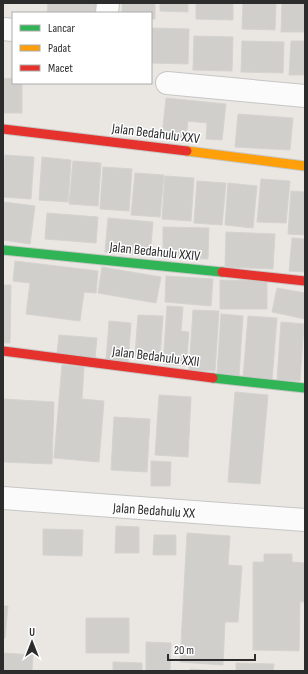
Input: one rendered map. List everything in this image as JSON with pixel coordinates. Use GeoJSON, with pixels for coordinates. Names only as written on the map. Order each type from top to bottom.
{"type":"FeatureCollection","features":[{"type":"Feature","properties":{"kind":"street"},"geometry":{"type":"LineString","coordinates":[[167,83],[305,96]]}},
{"type":"Feature","properties":{"kind":"street","name":"Jalan Bedahulu XXV"},"geometry":{"type":"LineString","coordinates":[[3,129],[145,145],[305,166]]}},
{"type":"Feature","properties":{"kind":"street","name":"Jalan Bedahulu XXIV"},"geometry":{"type":"LineString","coordinates":[[3,250],[305,281]]}},
{"type":"Feature","properties":{"kind":"street","name":"Jalan Bedahulu XXII"},"geometry":{"type":"LineString","coordinates":[[3,351],[305,388]]}},
{"type":"Feature","properties":{"kind":"street","name":"Jalan Bedahulu XX"},"geometry":{"type":"LineString","coordinates":[[3,498],[305,520]]}},
{"type":"Feature","properties":{"kind":"building"},"geometry":{"type":"Polygon","coordinates":[[[48,3],[100,3],[99,12],[47,12],[48,3]]]}},
{"type":"Feature","properties":{"kind":"building"},"geometry":{"type":"Polygon","coordinates":[[[122,3],[155,3],[155,19],[152,19],[152,12],[122,12],[122,3]]]}},
{"type":"Feature","properties":{"kind":"building"},"geometry":{"type":"Polygon","coordinates":[[[160,3],[188,3],[188,12],[160,11],[160,3]]]}},
{"type":"Feature","properties":{"kind":"building"},"geometry":{"type":"Polygon","coordinates":[[[196,3],[233,3],[233,20],[196,19],[196,3]]]}},
{"type":"Feature","properties":{"kind":"building"},"geometry":{"type":"Polygon","coordinates":[[[243,3],[276,3],[275,30],[242,29],[243,3]]]}},
{"type":"Feature","properties":{"kind":"building"},"geometry":{"type":"Polygon","coordinates":[[[282,3],[305,3],[305,32],[281,32],[282,3]]]}},
{"type":"Feature","properties":{"kind":"building"},"geometry":{"type":"Polygon","coordinates":[[[152,28],[189,29],[188,64],[152,63],[152,28]]]}},
{"type":"Feature","properties":{"kind":"building"},"geometry":{"type":"Polygon","coordinates":[[[194,36],[233,37],[232,71],[193,70],[194,36]]]}},
{"type":"Feature","properties":{"kind":"building"},"geometry":{"type":"Polygon","coordinates":[[[242,41],[284,42],[283,73],[241,72],[242,41]]]}},
{"type":"Feature","properties":{"kind":"building"},"geometry":{"type":"Polygon","coordinates":[[[291,41],[305,41],[305,75],[289,75],[291,41]]]}},
{"type":"Feature","properties":{"kind":"building"},"geometry":{"type":"Polygon","coordinates":[[[12,78],[12,84],[22,84],[22,113],[3,113],[3,79],[12,78]]]}},
{"type":"Feature","properties":{"kind":"building"},"geometry":{"type":"Polygon","coordinates":[[[166,98],[226,104],[222,140],[206,139],[207,123],[188,121],[186,138],[162,136],[166,98]]]}},
{"type":"Feature","properties":{"kind":"building"},"geometry":{"type":"Polygon","coordinates":[[[238,114],[293,118],[290,150],[235,147],[238,114]]]}},
{"type":"Feature","properties":{"kind":"building"},"geometry":{"type":"Polygon","coordinates":[[[5,155],[34,157],[31,199],[3,197],[5,155]]]}},
{"type":"Feature","properties":{"kind":"building"},"geometry":{"type":"Polygon","coordinates":[[[42,157],[71,160],[68,202],[39,200],[42,157]]]}},
{"type":"Feature","properties":{"kind":"building"},"geometry":{"type":"Polygon","coordinates":[[[73,161],[101,163],[98,206],[69,204],[73,161]]]}},
{"type":"Feature","properties":{"kind":"building"},"geometry":{"type":"Polygon","coordinates":[[[103,167],[132,169],[129,211],[100,209],[103,167]]]}},
{"type":"Feature","properties":{"kind":"building"},"geometry":{"type":"Polygon","coordinates":[[[135,173],[164,175],[160,217],[131,215],[135,173]]]}},
{"type":"Feature","properties":{"kind":"building"},"geometry":{"type":"Polygon","coordinates":[[[165,176],[194,178],[191,221],[162,219],[165,176]]]}},
{"type":"Feature","properties":{"kind":"building"},"geometry":{"type":"Polygon","coordinates":[[[261,179],[290,181],[286,223],[257,222],[261,179]]]}},
{"type":"Feature","properties":{"kind":"building"},"geometry":{"type":"Polygon","coordinates":[[[197,181],[226,183],[222,225],[194,223],[197,181]]]}},
{"type":"Feature","properties":{"kind":"building"},"geometry":{"type":"Polygon","coordinates":[[[228,183],[257,186],[253,228],[225,225],[228,183]]]}},
{"type":"Feature","properties":{"kind":"building"},"geometry":{"type":"Polygon","coordinates":[[[291,191],[305,192],[305,235],[288,234],[291,191]]]}},
{"type":"Feature","properties":{"kind":"building"},"geometry":{"type":"Polygon","coordinates":[[[3,202],[35,206],[30,244],[3,240],[3,202]]]}},
{"type":"Feature","properties":{"kind":"building"},"geometry":{"type":"Polygon","coordinates":[[[47,213],[98,217],[96,243],[45,239],[47,213]]]}},
{"type":"Feature","properties":{"kind":"building"},"geometry":{"type":"Polygon","coordinates":[[[108,218],[153,222],[150,256],[105,252],[108,218]]]}},
{"type":"Feature","properties":{"kind":"building"},"geometry":{"type":"Polygon","coordinates":[[[163,227],[209,228],[208,259],[163,258],[163,227]]]}},
{"type":"Feature","properties":{"kind":"building"},"geometry":{"type":"Polygon","coordinates":[[[226,232],[275,234],[273,269],[225,267],[226,232]]]}},
{"type":"Feature","properties":{"kind":"building"},"geometry":{"type":"Polygon","coordinates":[[[292,238],[305,239],[305,272],[289,271],[292,238]]]}},
{"type":"Feature","properties":{"kind":"building"},"geometry":{"type":"Polygon","coordinates":[[[15,261],[98,271],[96,293],[84,292],[80,321],[26,314],[30,283],[13,281],[15,261]]]}},
{"type":"Feature","properties":{"kind":"building"},"geometry":{"type":"Polygon","coordinates":[[[102,267],[161,277],[156,303],[98,293],[102,267]]]}},
{"type":"Feature","properties":{"kind":"building"},"geometry":{"type":"Polygon","coordinates":[[[166,276],[213,279],[211,306],[165,302],[166,276]]]}},
{"type":"Feature","properties":{"kind":"building"},"geometry":{"type":"Polygon","coordinates":[[[220,280],[267,281],[267,309],[220,309],[220,280]]]}},
{"type":"Feature","properties":{"kind":"building"},"geometry":{"type":"Polygon","coordinates":[[[3,285],[11,285],[10,343],[3,343],[3,285]]]}},
{"type":"Feature","properties":{"kind":"building"},"geometry":{"type":"Polygon","coordinates":[[[277,288],[305,293],[305,319],[272,312],[277,288]]]}},
{"type":"Feature","properties":{"kind":"building"},"geometry":{"type":"Polygon","coordinates":[[[167,306],[183,307],[181,331],[189,332],[186,366],[163,364],[167,306]]]}},
{"type":"Feature","properties":{"kind":"building"},"geometry":{"type":"Polygon","coordinates":[[[193,310],[219,311],[215,371],[189,370],[193,310]]]}},
{"type":"Feature","properties":{"kind":"building"},"geometry":{"type":"Polygon","coordinates":[[[221,314],[243,316],[239,376],[217,375],[221,314]]]}},
{"type":"Feature","properties":{"kind":"building"},"geometry":{"type":"Polygon","coordinates":[[[138,315],[163,316],[160,357],[135,355],[138,315]]]}},
{"type":"Feature","properties":{"kind":"building"},"geometry":{"type":"Polygon","coordinates":[[[248,316],[277,318],[272,381],[243,378],[248,316]]]}},
{"type":"Feature","properties":{"kind":"building"},"geometry":{"type":"Polygon","coordinates":[[[109,321],[131,323],[128,363],[106,361],[109,321]]]}},
{"type":"Feature","properties":{"kind":"building"},"geometry":{"type":"Polygon","coordinates":[[[281,322],[304,324],[300,381],[277,380],[281,322]]]}},
{"type":"Feature","properties":{"kind":"building"},"geometry":{"type":"Polygon","coordinates":[[[59,335],[97,338],[95,358],[57,354],[59,335]]]}},
{"type":"Feature","properties":{"kind":"building"},"geometry":{"type":"Polygon","coordinates":[[[62,365],[84,367],[82,399],[104,401],[99,462],[54,458],[62,365]]]}},
{"type":"Feature","properties":{"kind":"building"},"geometry":{"type":"Polygon","coordinates":[[[235,392],[268,395],[260,484],[228,482],[235,392]]]}},
{"type":"Feature","properties":{"kind":"building"},"geometry":{"type":"Polygon","coordinates":[[[159,395],[191,397],[188,457],[155,455],[159,395]]]}},
{"type":"Feature","properties":{"kind":"building"},"geometry":{"type":"Polygon","coordinates":[[[3,399],[54,402],[52,464],[3,462],[3,399]]]}},
{"type":"Feature","properties":{"kind":"building"},"geometry":{"type":"Polygon","coordinates":[[[114,417],[150,419],[147,472],[111,470],[114,417]]]}},
{"type":"Feature","properties":{"kind":"building"},"geometry":{"type":"Polygon","coordinates":[[[151,461],[171,462],[170,486],[151,486],[151,461]]]}},
{"type":"Feature","properties":{"kind":"building"},"geometry":{"type":"Polygon","coordinates":[[[116,526],[139,527],[139,553],[115,553],[116,526]]]}},
{"type":"Feature","properties":{"kind":"building"},"geometry":{"type":"Polygon","coordinates":[[[43,529],[83,530],[82,556],[43,555],[43,529]]]}},
{"type":"Feature","properties":{"kind":"building"},"geometry":{"type":"Polygon","coordinates":[[[187,533],[230,536],[228,565],[242,566],[238,622],[225,622],[223,665],[180,662],[187,533]]]}},
{"type":"Feature","properties":{"kind":"building"},"geometry":{"type":"Polygon","coordinates":[[[154,535],[176,535],[176,555],[153,555],[154,535]]]}},
{"type":"Feature","properties":{"kind":"building"},"geometry":{"type":"Polygon","coordinates":[[[264,554],[292,554],[292,562],[305,563],[305,602],[300,602],[299,651],[253,650],[253,562],[264,562],[264,554]]]}},
{"type":"Feature","properties":{"kind":"building"},"geometry":{"type":"Polygon","coordinates":[[[3,606],[8,606],[5,638],[3,638],[3,606]]]}},
{"type":"Feature","properties":{"kind":"building"},"geometry":{"type":"Polygon","coordinates":[[[86,618],[129,618],[129,653],[86,653],[86,618]]]}},
{"type":"Feature","properties":{"kind":"building"},"geometry":{"type":"Polygon","coordinates":[[[146,642],[171,643],[170,671],[146,671],[146,642]]]}},
{"type":"Feature","properties":{"kind":"building"},"geometry":{"type":"Polygon","coordinates":[[[3,653],[33,655],[32,671],[3,671],[3,653]]]}},
{"type":"Feature","properties":{"kind":"building"},"geometry":{"type":"Polygon","coordinates":[[[113,662],[142,663],[142,671],[113,671],[113,662]]]}},
{"type":"Feature","properties":{"kind":"building"},"geometry":{"type":"Polygon","coordinates":[[[236,663],[274,664],[273,671],[236,671],[236,663]]]}},
{"type":"Feature","properties":{"kind":"building"},"geometry":{"type":"Polygon","coordinates":[[[190,669],[216,671],[190,671],[190,669]]]}},
{"type":"Feature","properties":{"kind":"traffic: fast"},"geometry":{"type":"LineString","coordinates":[[3,250],[222,272]]}},
{"type":"Feature","properties":{"kind":"traffic: fast"},"geometry":{"type":"LineString","coordinates":[[213,378],[305,388]]}},
{"type":"Feature","properties":{"kind":"traffic: slow"},"geometry":{"type":"LineString","coordinates":[[187,151],[305,166]]}},
{"type":"Feature","properties":{"kind":"traffic: jam"},"geometry":{"type":"LineString","coordinates":[[3,129],[187,151]]}},
{"type":"Feature","properties":{"kind":"traffic: jam"},"geometry":{"type":"LineString","coordinates":[[222,272],[305,281]]}},
{"type":"Feature","properties":{"kind":"traffic: jam"},"geometry":{"type":"LineString","coordinates":[[3,351],[213,378]]}}]}
